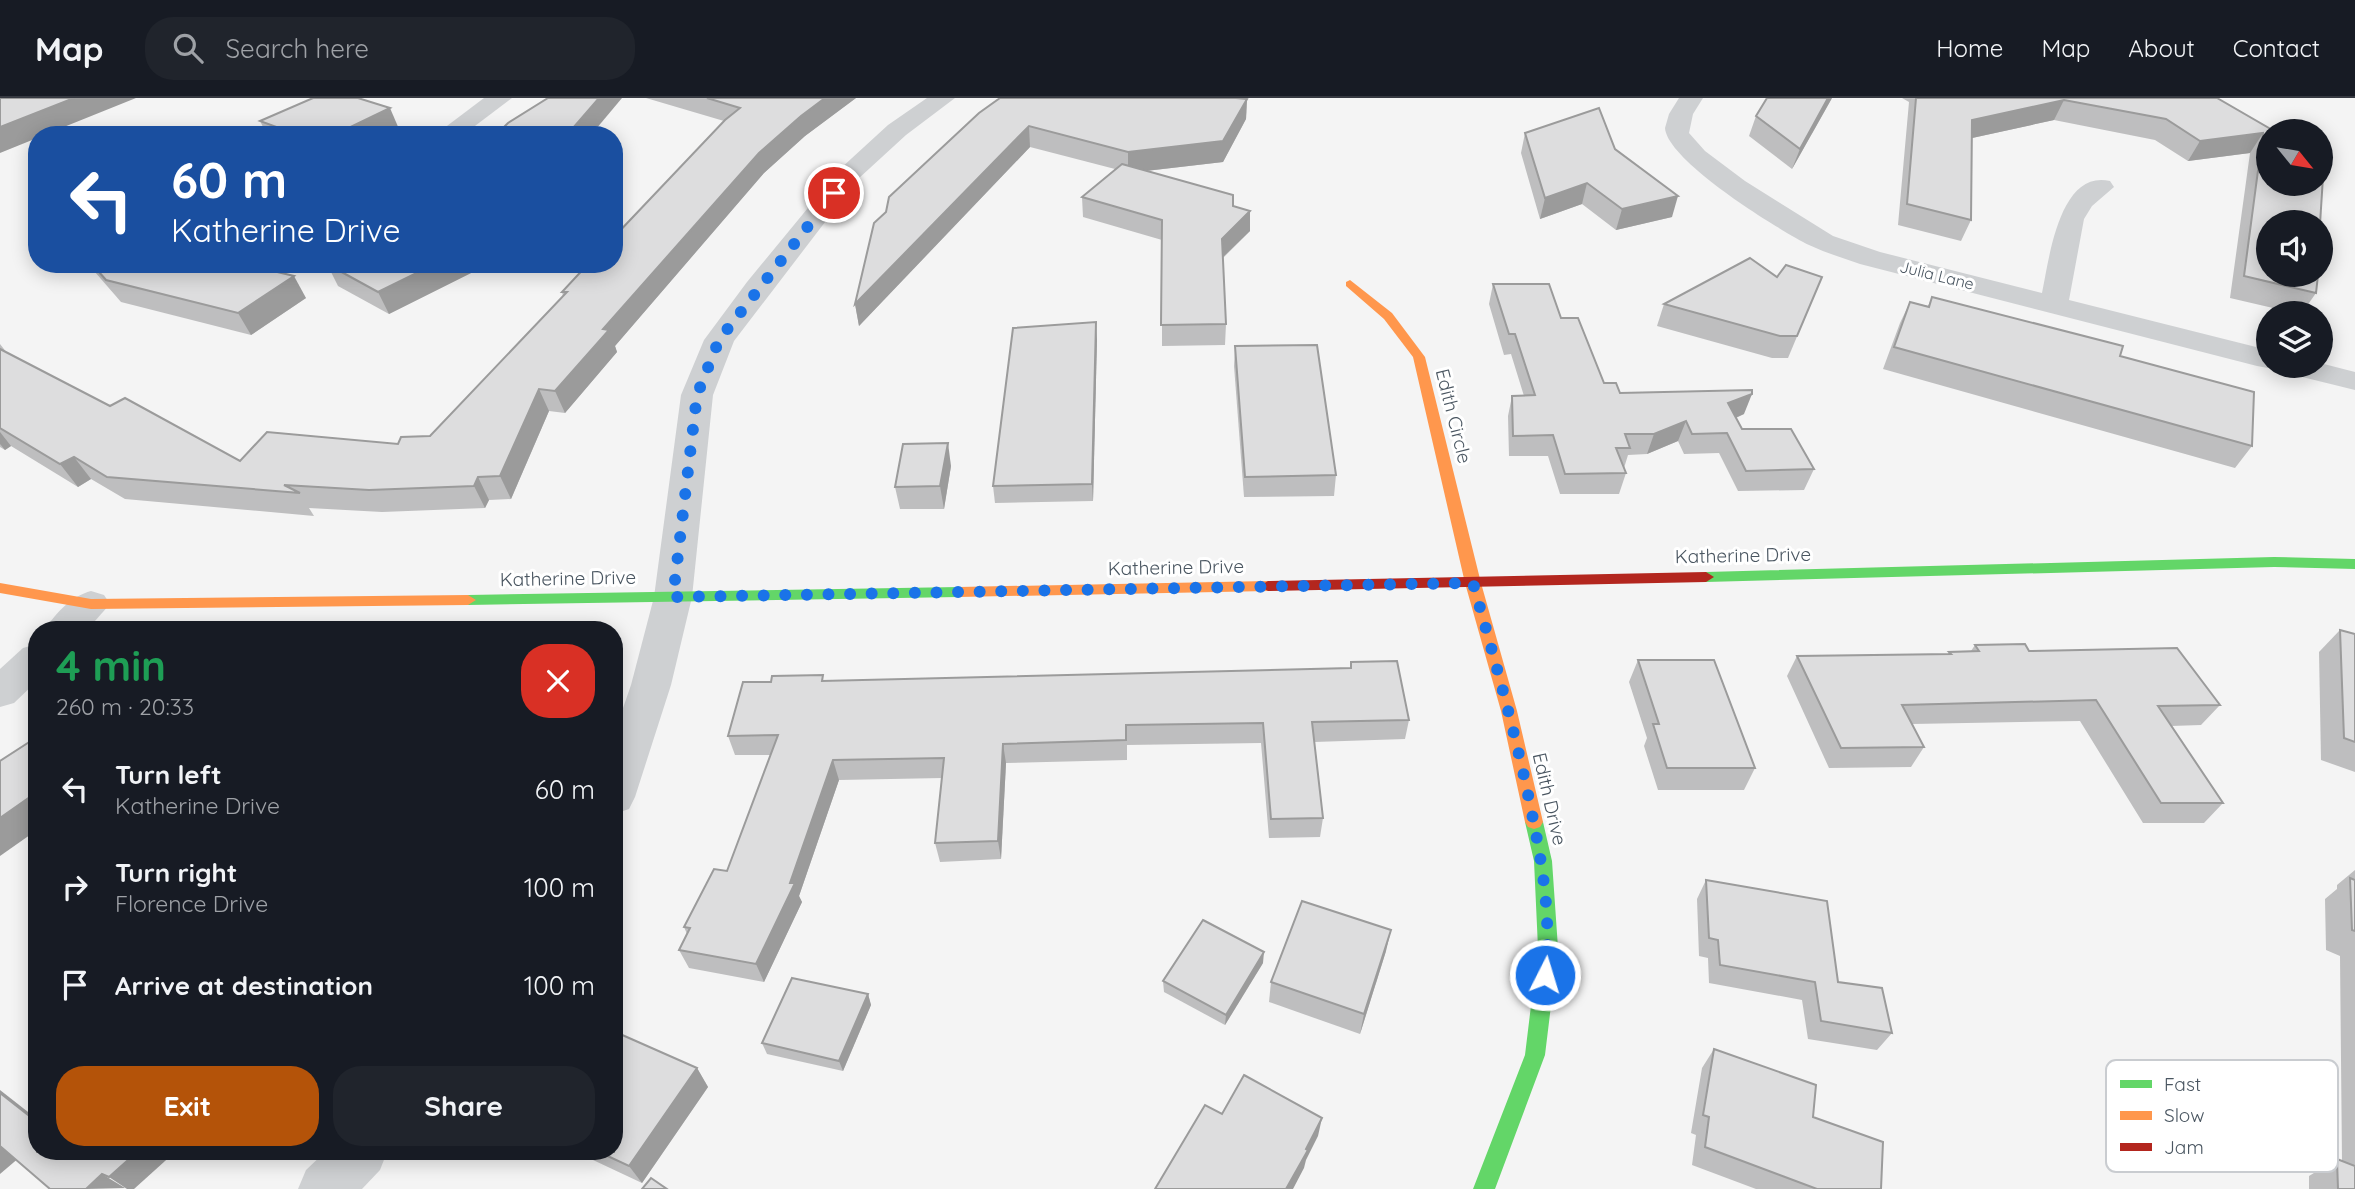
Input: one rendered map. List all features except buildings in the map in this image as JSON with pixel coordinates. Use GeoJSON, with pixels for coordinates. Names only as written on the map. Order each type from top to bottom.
{"type":"FeatureCollection","features":[{"type":"Feature","properties":{"kind":"street"},"geometry":{"type":"LineString","coordinates":[[623,770],[651,685],[673,597],[697,395],[719,340],[757,288],[849,174],[897,130],[943,98]]}},
{"type":"Feature","properties":{"kind":"street","name":"Julia Lane"},"geometry":{"type":"LineString","coordinates":[[1691,98],[1679,121],[1677,134],[1683,146],[1707,166],[1811,235],[1870,258],[2256,356]]}},
{"type":"Feature","properties":{"kind":"street"},"geometry":{"type":"LineString","coordinates":[[458,126],[488,100]]}},
{"type":"Feature","properties":{"kind":"street"},"geometry":{"type":"LineString","coordinates":[[2054,304],[2071,219],[2082,201],[2101,187]]}},
{"type":"Feature","properties":{"kind":"street","name":"Edith Circle"},"geometry":{"type":"LineString","coordinates":[[1350,284],[1388,316],[1419,357],[1473,583]]}},
{"type":"Feature","properties":{"kind":"street"},"geometry":{"type":"LineString","coordinates":[[2333,375],[2355,380]]}},
{"type":"Feature","properties":{"kind":"street","name":"Katherine Drive"},"geometry":{"type":"LineString","coordinates":[[0,587],[91,604],[179,606],[1473,583],[2274,562],[2355,564]]}},
{"type":"Feature","properties":{"kind":"street","name":"Edith Drive"},"geometry":{"type":"LineString","coordinates":[[1473,583],[1509,711],[1543,861],[1548,948],[1535,1055],[1484,1189]]}},
{"type":"Feature","properties":{"kind":"street"},"geometry":{"type":"LineString","coordinates":[[73,621],[91,604]]}},
{"type":"Feature","properties":{"kind":"street"},"geometry":{"type":"LineString","coordinates":[[0,692],[28,666]]}},
{"type":"Feature","properties":{"kind":"street"},"geometry":{"type":"LineString","coordinates":[[324,1189],[353,1160]]}},
{"type":"Feature","properties":{"kind":"traffic: fast"},"geometry":{"type":"LineString","coordinates":[[1706,577],[2274,562],[2355,564]]}},
{"type":"Feature","properties":{"kind":"traffic: fast"},"geometry":{"type":"LineString","coordinates":[[468,600],[959,592]]}},
{"type":"Feature","properties":{"kind":"traffic: fast"},"geometry":{"type":"LineString","coordinates":[[1484,1189],[1535,1055],[1548,948],[1543,861],[1534,822]]}},
{"type":"Feature","properties":{"kind":"traffic: slow"},"geometry":{"type":"LineString","coordinates":[[1350,284],[1388,316],[1419,357],[1473,583],[1509,711],[1534,822]]}},
{"type":"Feature","properties":{"kind":"traffic: slow"},"geometry":{"type":"LineString","coordinates":[[959,592],[1268,586]]}},
{"type":"Feature","properties":{"kind":"traffic: slow"},"geometry":{"type":"LineString","coordinates":[[0,588],[91,604],[468,600]]}},
{"type":"Feature","properties":{"kind":"traffic: jam"},"geometry":{"type":"LineString","coordinates":[[1268,586],[1706,577]]}},
{"type":"Feature","properties":{"kind":"route"},"geometry":{"type":"LineString","coordinates":[[834,193],[757,288],[719,340],[697,395],[673,597],[1473,583],[1509,711],[1543,861],[1548,948],[1545,975]]}}]}
